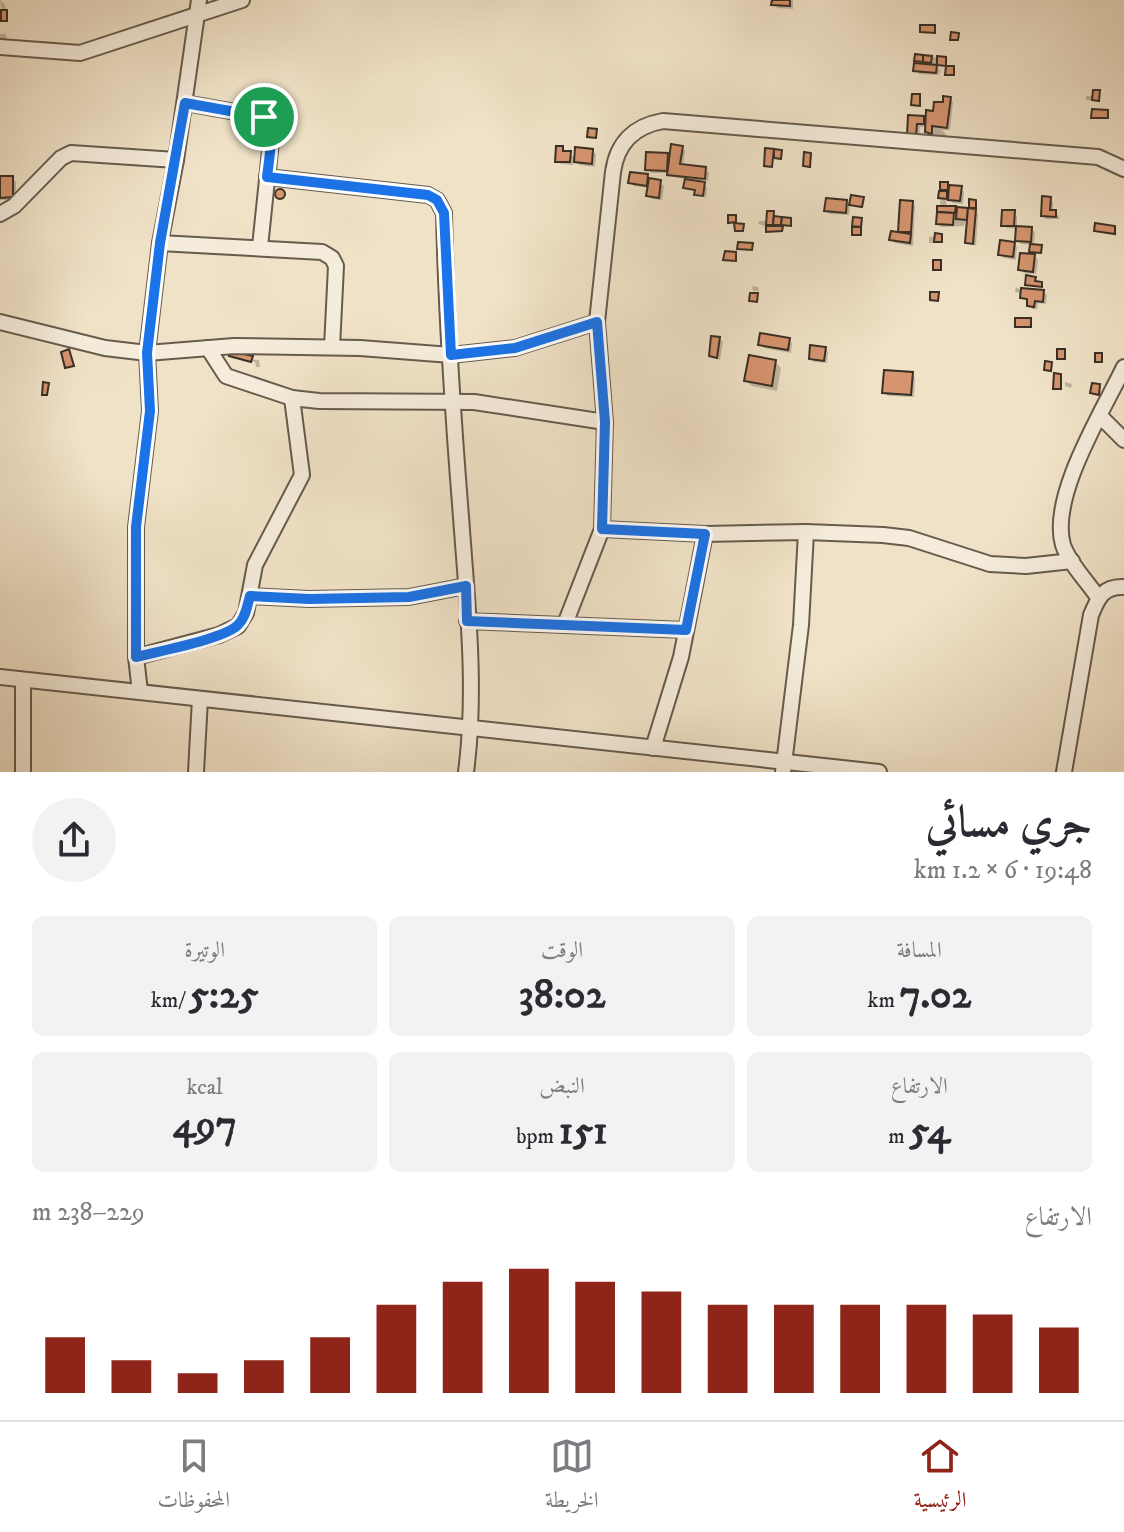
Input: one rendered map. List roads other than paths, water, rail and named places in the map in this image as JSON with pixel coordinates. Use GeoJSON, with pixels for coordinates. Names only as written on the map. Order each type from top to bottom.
{"type":"FeatureCollection","features":[{"type":"Feature","properties":{"kind":"street"},"geometry":{"type":"LineString","coordinates":[[0,47],[80,53],[199,7],[242,0]]}},
{"type":"Feature","properties":{"kind":"street"},"geometry":{"type":"LineString","coordinates":[[140,692],[136,657],[136,527],[150,411],[147,353],[160,243],[199,7]]}},
{"type":"Feature","properties":{"kind":"street"},"geometry":{"type":"LineString","coordinates":[[185,103],[264,117],[270,126],[260,247]]}},
{"type":"Feature","properties":{"kind":"street"},"geometry":{"type":"LineString","coordinates":[[565,624],[602,529],[605,422],[597,322],[614,161],[624,141],[632,133],[652,123],[690,123],[1098,157],[1124,169]]}},
{"type":"Feature","properties":{"kind":"street"},"geometry":{"type":"LineString","coordinates":[[0,214],[14,206],[61,158],[71,153],[176,160]]}},
{"type":"Feature","properties":{"kind":"street"},"geometry":{"type":"LineString","coordinates":[[267,177],[428,195],[437,200],[444,213],[472,728],[466,772]]}},
{"type":"Feature","properties":{"kind":"street"},"geometry":{"type":"LineString","coordinates":[[160,243],[322,252],[332,258],[336,266],[332,347]]}},
{"type":"Feature","properties":{"kind":"street"},"geometry":{"type":"LineString","coordinates":[[0,322],[105,348],[147,353],[208,348],[332,347],[451,355],[515,348],[597,322]]}},
{"type":"Feature","properties":{"kind":"street"},"geometry":{"type":"LineString","coordinates":[[208,348],[226,376],[292,398],[319,401],[474,402],[605,422]]}},
{"type":"Feature","properties":{"kind":"street"},"geometry":{"type":"LineString","coordinates":[[1097,596],[1064,548],[1060,532],[1061,513],[1075,470],[1124,367]]}},
{"type":"Feature","properties":{"kind":"street"},"geometry":{"type":"LineString","coordinates":[[136,657],[219,635],[238,626],[246,613],[255,565],[302,475],[292,398]]}},
{"type":"Feature","properties":{"kind":"street"},"geometry":{"type":"LineString","coordinates":[[1100,416],[1124,440]]}},
{"type":"Feature","properties":{"kind":"street"},"geometry":{"type":"LineString","coordinates":[[602,529],[705,534],[806,532],[909,538],[990,564],[1010,566],[1072,561]]}},
{"type":"Feature","properties":{"kind":"street"},"geometry":{"type":"LineString","coordinates":[[783,767],[801,625],[806,532]]}},
{"type":"Feature","properties":{"kind":"street"},"geometry":{"type":"LineString","coordinates":[[653,748],[681,657],[705,534]]}},
{"type":"Feature","properties":{"kind":"street"},"geometry":{"type":"LineString","coordinates":[[250,596],[309,599],[409,597],[466,586]]}},
{"type":"Feature","properties":{"kind":"street"},"geometry":{"type":"LineString","coordinates":[[1064,772],[1097,596],[1106,590],[1124,587]]}},
{"type":"Feature","properties":{"kind":"street"},"geometry":{"type":"LineString","coordinates":[[467,621],[686,630]]}},
{"type":"Feature","properties":{"kind":"street"},"geometry":{"type":"LineString","coordinates":[[0,677],[653,748],[783,767],[879,772]]}},
{"type":"Feature","properties":{"kind":"street"},"geometry":{"type":"LineString","coordinates":[[23,680],[23,772]]}},
{"type":"Feature","properties":{"kind":"street"},"geometry":{"type":"LineString","coordinates":[[196,772],[200,699]]}}]}
